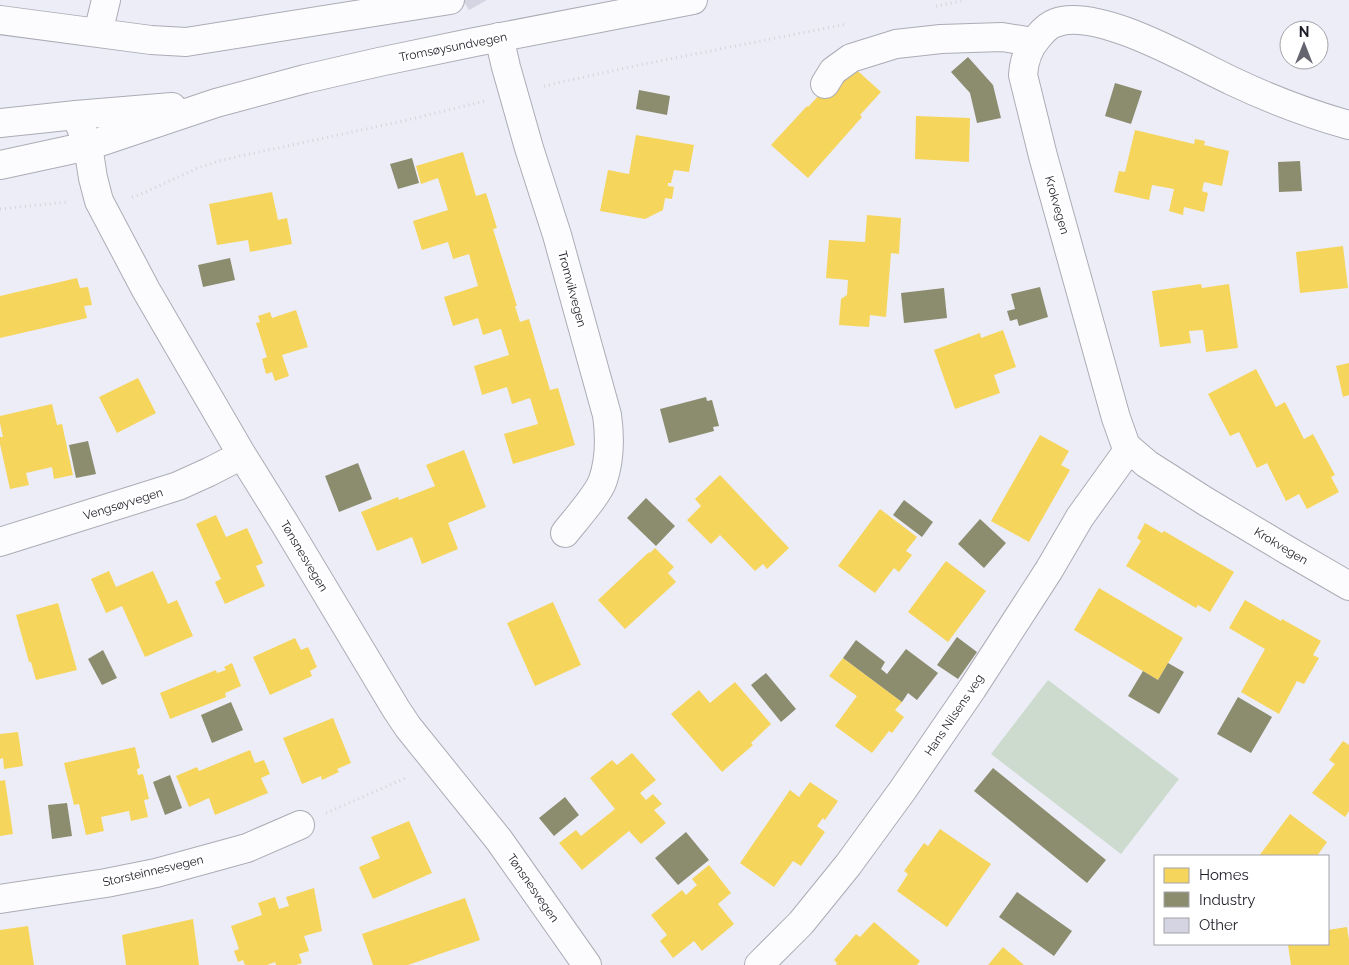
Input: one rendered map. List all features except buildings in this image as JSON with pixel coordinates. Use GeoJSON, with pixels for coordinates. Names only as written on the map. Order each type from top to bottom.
{"type":"FeatureCollection","features":[{"type":"Feature","properties":{"kind":"main road"},"geometry":{"type":"LineString","coordinates":[[98,33],[106,0]]}},
{"type":"Feature","properties":{"kind":"main road"},"geometry":{"type":"LineString","coordinates":[[0,20],[186,42],[450,0]]}},
{"type":"Feature","properties":{"kind":"main road","name":"Tromsøysundvegen"},"geometry":{"type":"LineString","coordinates":[[0,165],[88,146],[216,103],[379,62],[693,0]]}},
{"type":"Feature","properties":{"kind":"main road","name":"Krokvegen"},"geometry":{"type":"LineString","coordinates":[[1349,125],[1320,118],[1280,102],[1233,82],[1132,33],[1100,23],[1069,20],[1056,22],[1033,42],[1027,52],[1024,63],[1023,75],[1046,165],[1116,418],[1126,446],[1148,464],[1205,501],[1349,586]]}},
{"type":"Feature","properties":{"kind":"main road","name":"Tromvikvegen"},"geometry":{"type":"LineString","coordinates":[[499,37],[526,139],[557,235],[608,415],[610,445],[603,481],[592,500],[565,533]]}},
{"type":"Feature","properties":{"kind":"main road"},"geometry":{"type":"LineString","coordinates":[[825,84],[833,71],[851,58],[896,44],[941,38],[1002,37],[1033,42]]}},
{"type":"Feature","properties":{"kind":"main road","name":"Tromsøysundvegen"},"geometry":{"type":"LineString","coordinates":[[0,123],[216,103]]}},
{"type":"Feature","properties":{"kind":"main road","name":"Tønsnesvegen"},"geometry":{"type":"LineString","coordinates":[[76,115],[88,146],[93,178],[100,201],[146,290],[242,455],[408,727],[500,840],[587,965]]}},
{"type":"Feature","properties":{"kind":"main road","name":"Hans Nilsens veg"},"geometry":{"type":"LineString","coordinates":[[759,965],[801,923],[848,865],[902,791],[977,682],[1049,570],[1080,517],[1129,449]]}},
{"type":"Feature","properties":{"kind":"main road","name":"Vengsøyvegen"},"geometry":{"type":"LineString","coordinates":[[0,542],[178,486],[242,455]]}},
{"type":"Feature","properties":{"kind":"main road","name":"Storsteinnesvegen"},"geometry":{"type":"LineString","coordinates":[[0,899],[106,883],[156,872],[247,848],[300,825]]}},
{"type":"Feature","properties":{"kind":"path"},"geometry":{"type":"LineString","coordinates":[[300,825],[438,764]]}},
{"type":"Feature","properties":{"kind":"green space"},"geometry":{"type":"Polygon","coordinates":[[[1048,680],[1179,779],[1121,854],[991,754],[1048,680]]]}}]}
